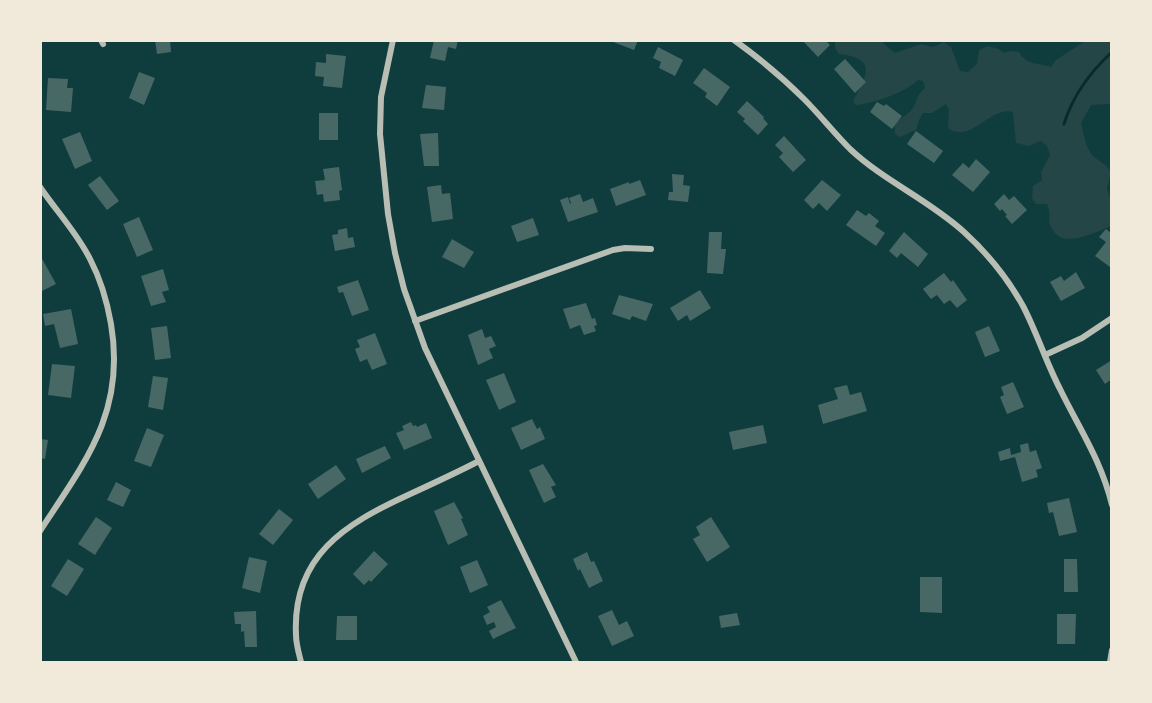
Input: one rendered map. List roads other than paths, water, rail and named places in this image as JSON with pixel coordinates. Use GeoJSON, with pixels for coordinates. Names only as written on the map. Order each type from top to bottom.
{"type":"FeatureCollection","features":[{"type":"Feature","properties":{"kind":"street"},"geometry":{"type":"LineString","coordinates":[[393,40],[381,97],[380,134],[395,253],[425,348],[576,663]]}},
{"type":"Feature","properties":{"kind":"street"},"geometry":{"type":"LineString","coordinates":[[734,40],[785,80],[851,150],[873,168],[943,214],[965,233],[1005,278],[1023,307],[1064,399],[1091,445],[1112,505]]}},
{"type":"Feature","properties":{"kind":"street"},"geometry":{"type":"LineString","coordinates":[[40,187],[77,235],[101,281],[108,306],[115,367],[111,396],[97,439],[40,531]]}},
{"type":"Feature","properties":{"kind":"street"},"geometry":{"type":"LineString","coordinates":[[415,321],[613,250],[651,249]]}},
{"type":"Feature","properties":{"kind":"street"},"geometry":{"type":"LineString","coordinates":[[1045,355],[1082,338],[1112,318]]}},
{"type":"Feature","properties":{"kind":"street"},"geometry":{"type":"LineString","coordinates":[[301,663],[296,637],[297,614],[302,590],[310,569],[322,551],[339,533],[377,509],[479,462]]}},
{"type":"Feature","properties":{"kind":"street"},"geometry":{"type":"LineString","coordinates":[[1110,663],[1112,650]]}},
{"type":"Feature","properties":{"kind":"waterway"},"geometry":{"type":"LineString","coordinates":[[1064,124],[1072,103],[1083,85],[1112,52]]}}]}
